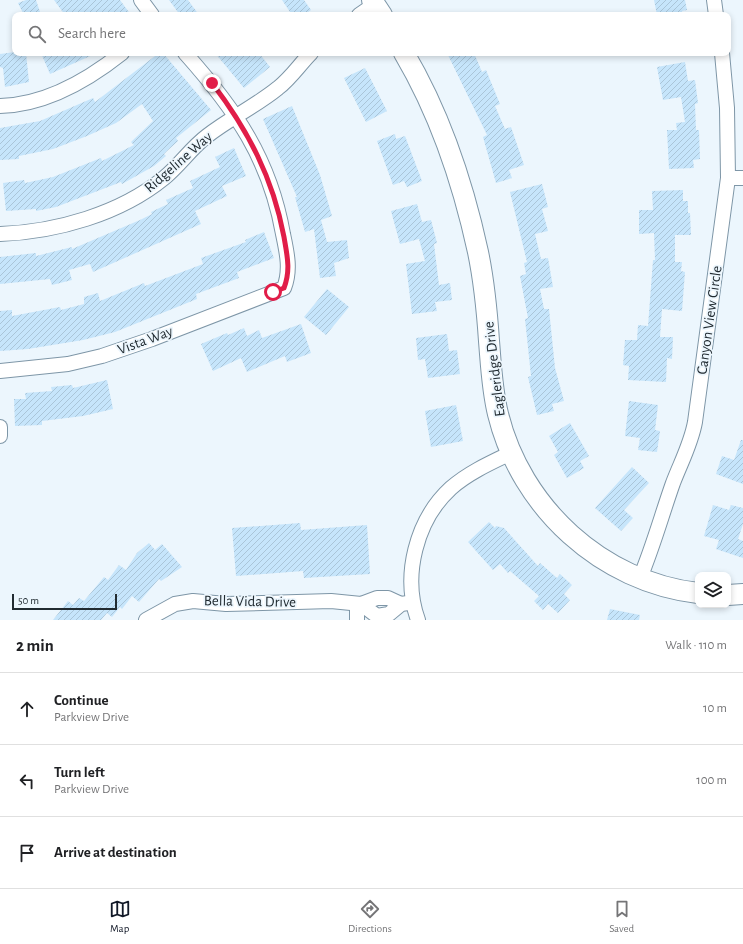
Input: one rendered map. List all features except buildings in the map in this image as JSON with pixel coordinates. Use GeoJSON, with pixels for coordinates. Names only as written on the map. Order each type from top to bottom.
{"type":"FeatureCollection","features":[{"type":"Feature","properties":{"kind":"main road","name":"Eagleridge Drive"},"geometry":{"type":"LineString","coordinates":[[405,56],[438,122],[451,156],[464,198],[478,253],[483,286],[494,394],[498,414],[511,454],[527,484],[542,506],[559,525],[586,548],[617,567],[640,578],[682,591],[695,593]]}},
{"type":"Feature","properties":{"kind":"main road"},"geometry":{"type":"LineString","coordinates":[[731,595],[743,594]]}},
{"type":"Feature","properties":{"kind":"street"},"geometry":{"type":"LineString","coordinates":[[141,0],[150,12]]}},
{"type":"Feature","properties":{"kind":"street"},"geometry":{"type":"LineString","coordinates":[[714,0],[716,12]]}},
{"type":"Feature","properties":{"kind":"street"},"geometry":{"type":"LineString","coordinates":[[364,12],[376,6]]}},
{"type":"Feature","properties":{"kind":"street"},"geometry":{"type":"LineString","coordinates":[[0,106],[28,103],[62,89],[96,71],[118,56]]}},
{"type":"Feature","properties":{"kind":"street"},"geometry":{"type":"LineString","coordinates":[[188,56],[212,83],[237,116]]}},
{"type":"Feature","properties":{"kind":"street","name":"Ridgeline Way"},"geometry":{"type":"LineString","coordinates":[[0,234],[67,224],[102,212],[134,198],[165,177],[197,144],[278,88],[308,56]]}},
{"type":"Feature","properties":{"kind":"street","name":"Canyon View Circle"},"geometry":{"type":"LineString","coordinates":[[640,578],[655,540],[677,473],[688,450],[693,433],[728,178],[727,108],[722,56]]}},
{"type":"Feature","properties":{"kind":"street","name":"Vista Way"},"geometry":{"type":"LineString","coordinates":[[0,371],[62,365],[102,356],[146,341],[284,288],[287,279],[288,260],[277,206],[262,164],[237,116]]}},
{"type":"Feature","properties":{"kind":"street"},"geometry":{"type":"LineString","coordinates":[[728,178],[743,178]]}},
{"type":"Feature","properties":{"kind":"street"},"geometry":{"type":"LineString","coordinates":[[0,427],[0,436]]}},
{"type":"Feature","properties":{"kind":"street"},"geometry":{"type":"LineString","coordinates":[[418,620],[407,603],[412,580],[413,559],[417,543],[430,515],[450,489],[480,468],[511,454]]}},
{"type":"Feature","properties":{"kind":"street","name":"Bella Vida Drive"},"geometry":{"type":"LineString","coordinates":[[146,620],[175,604],[193,601],[230,604],[331,601],[359,604],[377,616],[389,614],[407,603]]}},
{"type":"Feature","properties":{"kind":"street"},"geometry":{"type":"LineString","coordinates":[[357,620],[359,604]]}},
{"type":"Feature","properties":{"kind":"route"},"geometry":{"type":"LineString","coordinates":[[212,83],[237,116],[248,135],[268,176],[273,190],[281,219],[289,270],[284,288],[273,292]]}}]}
